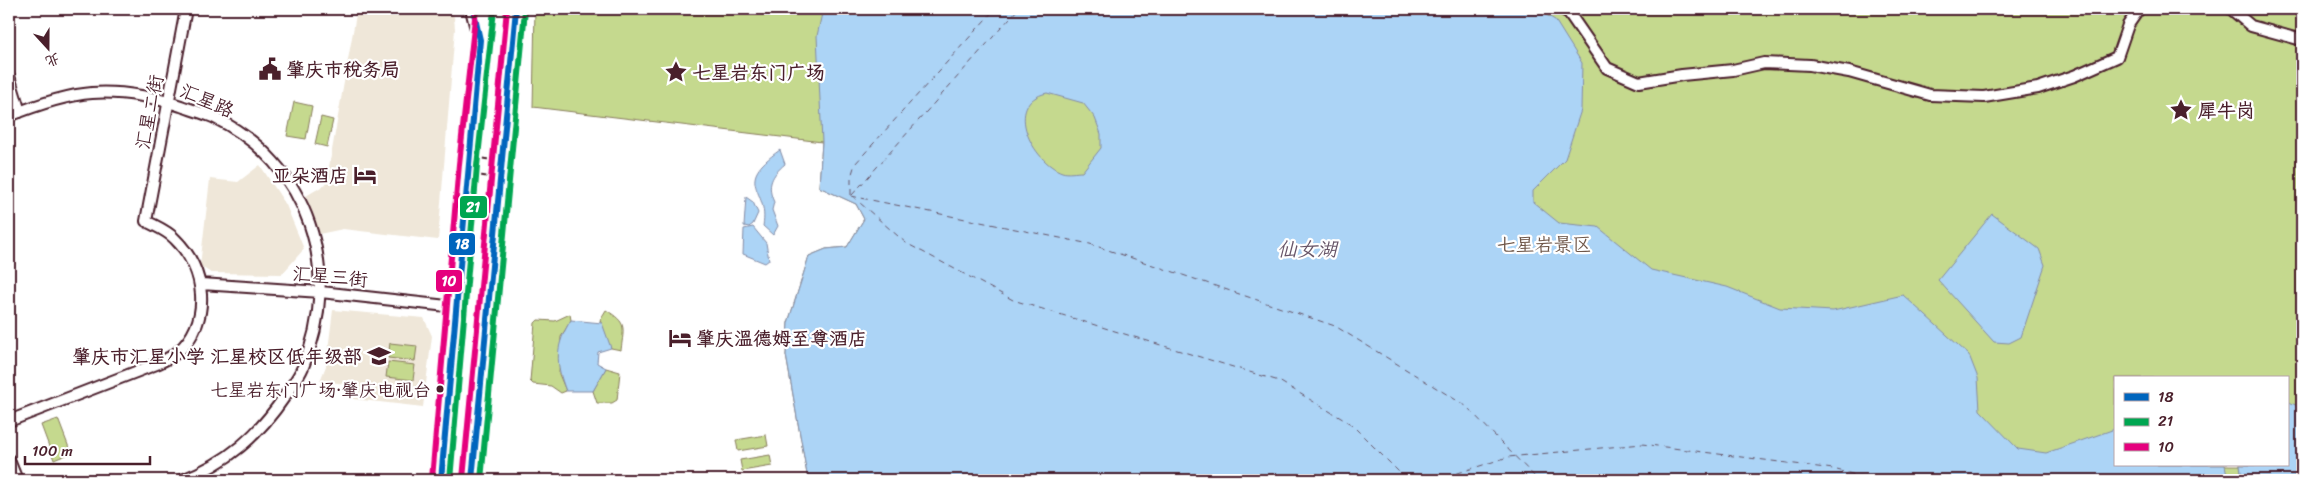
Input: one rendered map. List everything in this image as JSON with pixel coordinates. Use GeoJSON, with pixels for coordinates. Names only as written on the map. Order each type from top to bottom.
{"type":"FeatureCollection","features":[{"type":"Feature","properties":{"kind":"main road"},"geometry":{"type":"LineString","coordinates":[[473,9],[480,40]]}},
{"type":"Feature","properties":{"kind":"main road"},"geometry":{"type":"LineString","coordinates":[[441,480],[468,166],[480,40],[485,9]]}},
{"type":"Feature","properties":{"kind":"main road"},"geometry":{"type":"LineString","coordinates":[[472,480],[516,9]]}},
{"type":"Feature","properties":{"kind":"main road"},"geometry":{"type":"LineString","coordinates":[[468,166],[501,170]]}},
{"type":"Feature","properties":{"kind":"street","name":"汇星二街"},"geometry":{"type":"LineString","coordinates":[[186,9],[146,221],[174,237],[189,255],[201,284]]}},
{"type":"Feature","properties":{"kind":"street"},"geometry":{"type":"LineString","coordinates":[[1562,9],[1569,13],[1607,68],[1639,82],[1682,74],[1733,70],[1764,63],[1810,65],[1849,72],[1930,95],[1984,97],[2038,88],[2074,76],[2117,56],[2128,25],[2139,9]]}},
{"type":"Feature","properties":{"kind":"street"},"geometry":{"type":"LineString","coordinates":[[2231,9],[2251,26],[2302,40]]}},
{"type":"Feature","properties":{"kind":"street"},"geometry":{"type":"LineString","coordinates":[[9,76],[20,112]]}},
{"type":"Feature","properties":{"kind":"street","name":"汇星路"},"geometry":{"type":"LineString","coordinates":[[9,116],[91,93],[131,94],[168,102],[213,117],[240,133],[266,156],[291,184],[312,229],[320,270],[321,292],[319,310],[303,368],[267,423],[238,450],[204,472],[182,480]]}},
{"type":"Feature","properties":{"kind":"street"},"geometry":{"type":"LineString","coordinates":[[9,421],[159,363],[178,352],[193,333],[201,309],[201,284]]}},
{"type":"Feature","properties":{"kind":"street","name":"汇星三街"},"geometry":{"type":"LineString","coordinates":[[201,284],[321,292],[456,307]]}},
{"type":"Feature","properties":{"kind":"street"},"geometry":{"type":"LineString","coordinates":[[9,460],[17,480]]}},
{"type":"Feature","properties":{"kind":"shaded area"},"geometry":{"type":"Polygon","coordinates":[[[357,9],[451,9],[454,17],[455,29],[438,240],[343,229],[319,234],[306,196],[326,184],[357,9]]]}},
{"type":"Feature","properties":{"kind":"shaded area"},"geometry":{"type":"Polygon","coordinates":[[[260,165],[286,205],[304,249],[282,274],[211,273],[200,266],[210,179],[238,182],[260,165]]]}},
{"type":"Feature","properties":{"kind":"shaded area","name":"肇庆市汇星小学 汇星校区低年级部"},"geometry":{"type":"Polygon","coordinates":[[[333,310],[424,318],[432,336],[423,407],[353,399],[355,385],[320,381],[326,366],[333,310]]]}},
{"type":"Feature","properties":{"kind":"green space","name":"仙女湖"},"geometry":{"type":"Polygon","coordinates":[[[535,9],[2302,9],[2302,480],[808,480],[786,355],[788,323],[809,256],[826,249],[847,247],[864,219],[856,204],[819,187],[822,142],[533,107],[535,9]]]}},
{"type":"Feature","properties":{"kind":"green space"},"geometry":{"type":"Polygon","coordinates":[[[294,102],[312,106],[306,139],[287,136],[294,102]]]}},
{"type":"Feature","properties":{"kind":"green space"},"geometry":{"type":"Polygon","coordinates":[[[321,117],[333,120],[327,147],[315,144],[321,117]]]}},
{"type":"Feature","properties":{"kind":"green space"},"geometry":{"type":"Polygon","coordinates":[[[606,310],[621,322],[623,335],[621,350],[611,348],[609,345],[600,320],[606,310]]]}},
{"type":"Feature","properties":{"kind":"green space"},"geometry":{"type":"Polygon","coordinates":[[[570,314],[571,320],[561,337],[559,374],[566,391],[561,393],[551,386],[533,384],[530,381],[535,323],[538,320],[555,321],[570,314]]]}},
{"type":"Feature","properties":{"kind":"green space"},"geometry":{"type":"Polygon","coordinates":[[[390,343],[417,346],[415,361],[388,358],[390,343]]]}},
{"type":"Feature","properties":{"kind":"green space"},"geometry":{"type":"Polygon","coordinates":[[[388,362],[415,365],[413,380],[386,377],[388,362]]]}},
{"type":"Feature","properties":{"kind":"green space"},"geometry":{"type":"Polygon","coordinates":[[[606,368],[620,372],[617,400],[612,403],[597,403],[593,391],[606,368]]]}},
{"type":"Feature","properties":{"kind":"green space"},"geometry":{"type":"Polygon","coordinates":[[[58,419],[71,453],[54,460],[41,425],[58,419]]]}},
{"type":"Feature","properties":{"kind":"green space"},"geometry":{"type":"Polygon","coordinates":[[[766,435],[768,446],[738,451],[736,440],[766,435]]]}},
{"type":"Feature","properties":{"kind":"green space"},"geometry":{"type":"Polygon","coordinates":[[[770,455],[772,466],[742,471],[740,460],[770,455]]]}},
{"type":"Feature","properties":{"kind":"water","name":"仙女湖"},"geometry":{"type":"Polygon","coordinates":[[[823,9],[1536,9],[1555,20],[1582,63],[1581,110],[1565,159],[1533,191],[1533,202],[1559,223],[1598,227],[1651,270],[1727,287],[1780,308],[1833,311],[1903,295],[1969,355],[1978,378],[1980,410],[2018,449],[2046,453],[2114,429],[2114,466],[2225,466],[2228,480],[808,480],[786,355],[788,323],[809,256],[826,249],[847,247],[864,219],[856,204],[819,187],[822,142],[817,36],[823,9]],[[1047,93],[1034,99],[1026,108],[1024,120],[1027,132],[1041,157],[1051,166],[1062,172],[1069,173],[1082,172],[1101,148],[1101,134],[1095,118],[1083,103],[1047,93]]]}},
{"type":"Feature","properties":{"kind":"water"},"geometry":{"type":"Polygon","coordinates":[[[780,150],[785,164],[774,176],[771,185],[774,202],[772,210],[778,226],[773,235],[763,226],[764,213],[755,179],[765,161],[780,150]]]}},
{"type":"Feature","properties":{"kind":"water"},"geometry":{"type":"Polygon","coordinates":[[[746,197],[753,202],[758,213],[753,224],[749,227],[744,226],[746,197]]]}},
{"type":"Feature","properties":{"kind":"water"},"geometry":{"type":"Polygon","coordinates":[[[1992,214],[2039,249],[2045,265],[2021,337],[2009,343],[1994,342],[1938,280],[1992,214]]]}},
{"type":"Feature","properties":{"kind":"water"},"geometry":{"type":"Polygon","coordinates":[[[753,227],[766,243],[769,260],[765,263],[743,254],[744,229],[753,227]]]}},
{"type":"Feature","properties":{"kind":"water"},"geometry":{"type":"Polygon","coordinates":[[[571,320],[602,323],[611,348],[598,352],[597,363],[606,368],[593,391],[566,391],[562,381],[558,354],[559,346],[571,320]]]}},
{"type":"Feature","properties":{"kind":"water"},"geometry":{"type":"Polygon","coordinates":[[[2288,401],[2302,408],[2302,480],[2242,480],[2240,466],[2288,466],[2288,401]]]}},
{"type":"Feature","properties":{"kind":"ferry route"},"geometry":{"type":"LineString","coordinates":[[851,195],[851,177],[855,164],[995,9]]}},
{"type":"Feature","properties":{"kind":"ferry route"},"geometry":{"type":"LineString","coordinates":[[852,195],[1018,9]]}},
{"type":"Feature","properties":{"kind":"ferry route"},"geometry":{"type":"LineString","coordinates":[[851,196],[1090,244],[1335,326],[1466,406],[1538,480]]}},
{"type":"Feature","properties":{"kind":"ferry route"},"geometry":{"type":"LineString","coordinates":[[852,196],[906,243],[1013,300],[1279,381],[1351,424],[1407,480]]}},
{"type":"Feature","properties":{"kind":"ferry route"},"geometry":{"type":"LineString","coordinates":[[1436,480],[1508,457],[1642,444],[1833,469],[1875,480]]}},
{"type":"Feature","properties":{"kind":"transit line","name":"18"},"geometry":{"type":"LineString","coordinates":[[441,480],[480,40],[473,9]]}},
{"type":"Feature","properties":{"kind":"transit line","name":"10"},"geometry":{"type":"LineString","coordinates":[[432,479],[459,164],[476,9]]}},
{"type":"Feature","properties":{"kind":"transit line","name":"10"},"geometry":{"type":"LineString","coordinates":[[463,479],[507,9]]}},
{"type":"Feature","properties":{"kind":"transit line","name":"18"},"geometry":{"type":"LineString","coordinates":[[472,480],[516,9]]}},
{"type":"Feature","properties":{"kind":"transit line","name":"21"},"geometry":{"type":"LineString","coordinates":[[450,480],[477,166],[494,10]]}},
{"type":"Feature","properties":{"kind":"transit line","name":"21"},"geometry":{"type":"LineString","coordinates":[[481,480],[525,10]]}},
{"type":"Feature","properties":{"kind":"place","name":"肇庆市税务局"},"geometry":{"type":"Point","coordinates":[270,69]}},
{"type":"Feature","properties":{"kind":"place","name":"七星岩东门广场"},"geometry":{"type":"Point","coordinates":[676,72]}},
{"type":"Feature","properties":{"kind":"place","name":"犀牛岗"},"geometry":{"type":"Point","coordinates":[2181,110]}},
{"type":"Feature","properties":{"kind":"place","name":"亚朵酒店"},"geometry":{"type":"Point","coordinates":[365,175]}},
{"type":"Feature","properties":{"kind":"place","name":"肇庆温德姆至尊酒店"},"geometry":{"type":"Point","coordinates":[680,338]}},
{"type":"Feature","properties":{"kind":"place","name":"肇庆市汇星小学 汇星校区低年级部"},"geometry":{"type":"Point","coordinates":[379,356]}},
{"type":"Feature","properties":{"kind":"place","name":"七星岩东门广场·肇庆电视台"},"geometry":{"type":"Point","coordinates":[440,389]}},
{"type":"Feature","properties":{"kind":"park label","name":"七星岩景区"},"geometry":{"type":"Point","coordinates":[1544,244]}}]}
